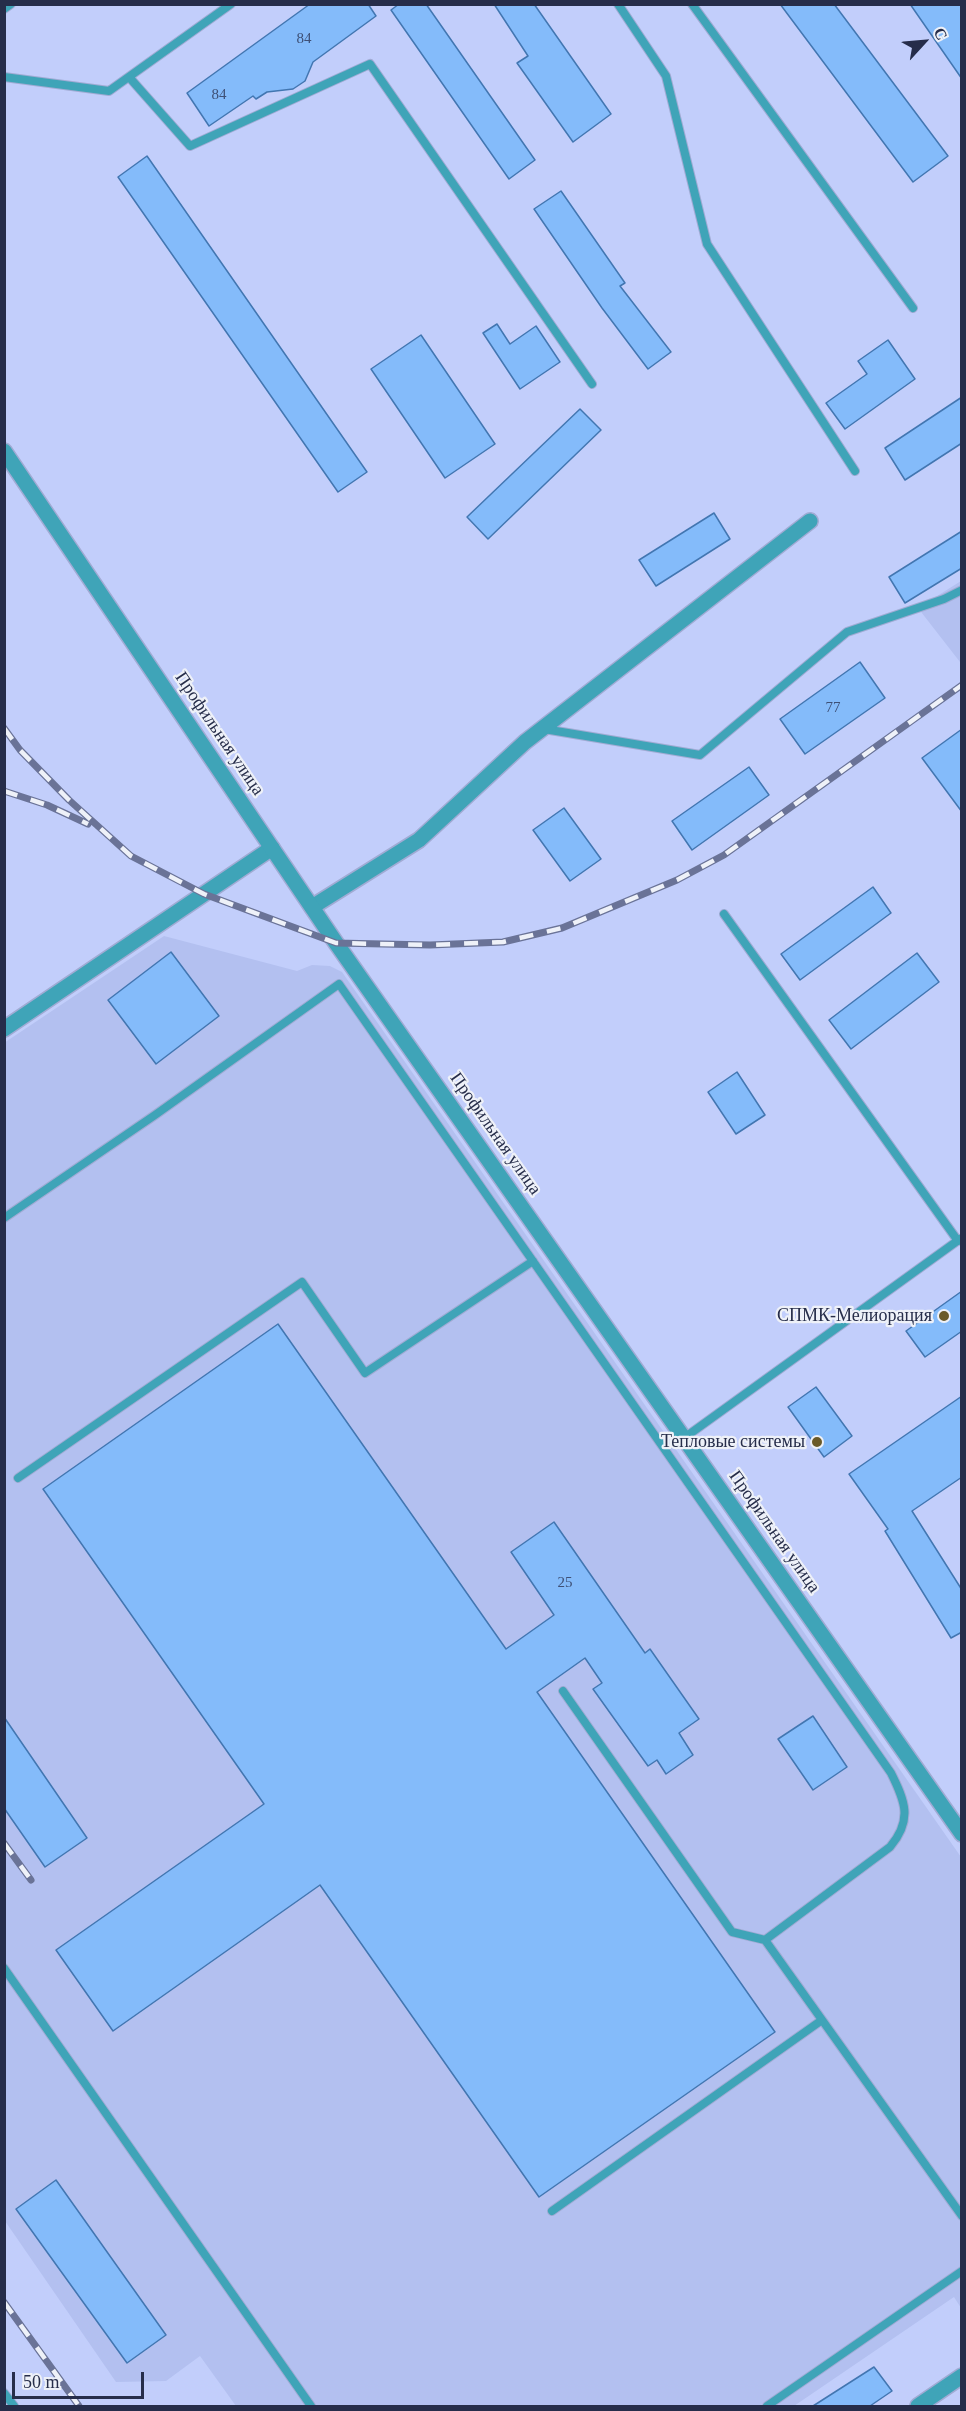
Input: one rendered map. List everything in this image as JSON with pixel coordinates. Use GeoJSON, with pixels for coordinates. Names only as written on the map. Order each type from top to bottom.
{"type":"FeatureCollection","features":[{"type":"Feature","properties":{"kind":"street","name":"Профильная улица"},"geometry":{"type":"LineString","coordinates":[[4,451],[312,907],[962,1834]]}},
{"type":"Feature","properties":{"kind":"street"},"geometry":{"type":"LineString","coordinates":[[312,907],[419,840],[543,729],[810,521]]}},
{"type":"Feature","properties":{"kind":"street"},"geometry":{"type":"LineString","coordinates":[[4,1029],[272,848]]}},
{"type":"Feature","properties":{"kind":"street"},"geometry":{"type":"LineString","coordinates":[[918,2406],[962,2376]]}},
{"type":"Feature","properties":{"kind":"lane"},"geometry":{"type":"LineString","coordinates":[[4,9],[11,4]]}},
{"type":"Feature","properties":{"kind":"lane"},"geometry":{"type":"LineString","coordinates":[[4,77],[109,92],[231,4]]}},
{"type":"Feature","properties":{"kind":"lane"},"geometry":{"type":"LineString","coordinates":[[618,4],[666,76],[707,244],[855,471]]}},
{"type":"Feature","properties":{"kind":"lane"},"geometry":{"type":"LineString","coordinates":[[692,4],[913,308]]}},
{"type":"Feature","properties":{"kind":"lane"},"geometry":{"type":"LineString","coordinates":[[129,77],[190,146],[370,64],[592,384]]}},
{"type":"Feature","properties":{"kind":"lane"},"geometry":{"type":"LineString","coordinates":[[543,729],[700,754],[847,632],[944,599],[962,590]]}},
{"type":"Feature","properties":{"kind":"lane"},"geometry":{"type":"LineString","coordinates":[[684,1438],[960,1240],[724,914]]}},
{"type":"Feature","properties":{"kind":"lane"},"geometry":{"type":"LineString","coordinates":[[4,1218],[155,1115],[339,984],[891,1773],[903,1798],[905,1818],[901,1834],[890,1846],[765,1940]]}},
{"type":"Feature","properties":{"kind":"lane"},"geometry":{"type":"LineString","coordinates":[[18,1478],[302,1282],[365,1373],[533,1261]]}},
{"type":"Feature","properties":{"kind":"lane"},"geometry":{"type":"LineString","coordinates":[[563,1691],[732,1932],[765,1940],[962,2216]]}},
{"type":"Feature","properties":{"kind":"lane"},"geometry":{"type":"LineString","coordinates":[[4,1968],[311,2406]]}},
{"type":"Feature","properties":{"kind":"lane"},"geometry":{"type":"LineString","coordinates":[[552,2211],[822,2020]]}},
{"type":"Feature","properties":{"kind":"lane"},"geometry":{"type":"LineString","coordinates":[[767,2406],[962,2271]]}},
{"type":"Feature","properties":{"kind":"lane"},"geometry":{"type":"LineString","coordinates":[[4,2393],[14,2406]]}},
{"type":"Feature","properties":{"kind":"shaded area"},"geometry":{"type":"Polygon","coordinates":[[[961,581],[961,661],[960,662],[918,608],[961,581]]]}},
{"type":"Feature","properties":{"kind":"shaded area"},"geometry":{"type":"Polygon","coordinates":[[[164,936],[297,971],[312,965],[330,966],[342,972],[961,1857],[961,2308],[954,2297],[794,2406],[236,2406],[200,2356],[166,2381],[116,2382],[5,2221],[4,1043],[164,936]]]}},
{"type":"Feature","properties":{"kind":"building"},"geometry":{"type":"Polygon","coordinates":[[[310,4],[368,4],[376,16],[313,62],[305,81],[293,89],[267,92],[256,99],[253,96],[209,126],[187,93],[310,4]]]}},
{"type":"Feature","properties":{"kind":"building"},"geometry":{"type":"Polygon","coordinates":[[[399,4],[426,4],[535,160],[509,179],[391,10],[399,4]]]}},
{"type":"Feature","properties":{"kind":"building"},"geometry":{"type":"Polygon","coordinates":[[[494,4],[534,4],[611,114],[573,142],[517,63],[528,56],[494,4]]]}},
{"type":"Feature","properties":{"kind":"building"},"geometry":{"type":"Polygon","coordinates":[[[780,4],[834,4],[948,156],[913,182],[780,4]]]}},
{"type":"Feature","properties":{"kind":"building"},"geometry":{"type":"Polygon","coordinates":[[[910,4],[962,4],[962,79],[910,4]]]}},
{"type":"Feature","properties":{"kind":"building"},"geometry":{"type":"Polygon","coordinates":[[[147,156],[367,472],[338,492],[118,177],[147,156]]]}},
{"type":"Feature","properties":{"kind":"building"},"geometry":{"type":"Polygon","coordinates":[[[561,191],[625,283],[620,286],[671,352],[648,369],[602,308],[534,209],[561,191]]]}},
{"type":"Feature","properties":{"kind":"building"},"geometry":{"type":"Polygon","coordinates":[[[497,324],[510,344],[536,326],[560,362],[520,389],[483,333],[497,324]]]}},
{"type":"Feature","properties":{"kind":"building"},"geometry":{"type":"Polygon","coordinates":[[[421,335],[495,444],[445,478],[371,369],[421,335]]]}},
{"type":"Feature","properties":{"kind":"building"},"geometry":{"type":"Polygon","coordinates":[[[888,340],[915,379],[845,429],[826,403],[867,374],[858,361],[888,340]]]}},
{"type":"Feature","properties":{"kind":"building"},"geometry":{"type":"Polygon","coordinates":[[[962,397],[962,443],[905,480],[885,448],[962,397]]]}},
{"type":"Feature","properties":{"kind":"building"},"geometry":{"type":"Polygon","coordinates":[[[580,409],[601,430],[488,539],[467,517],[580,409]]]}},
{"type":"Feature","properties":{"kind":"building"},"geometry":{"type":"Polygon","coordinates":[[[714,513],[730,539],[656,586],[639,560],[714,513]]]}},
{"type":"Feature","properties":{"kind":"building"},"geometry":{"type":"Polygon","coordinates":[[[962,531],[962,568],[905,603],[889,577],[962,531]]]}},
{"type":"Feature","properties":{"kind":"building"},"geometry":{"type":"Polygon","coordinates":[[[860,662],[885,698],[805,754],[780,719],[860,662]]]}},
{"type":"Feature","properties":{"kind":"building"},"geometry":{"type":"Polygon","coordinates":[[[962,729],[962,812],[922,758],[962,729]]]}},
{"type":"Feature","properties":{"kind":"building"},"geometry":{"type":"Polygon","coordinates":[[[749,767],[769,795],[692,850],[672,821],[749,767]]]}},
{"type":"Feature","properties":{"kind":"building"},"geometry":{"type":"Polygon","coordinates":[[[564,808],[601,859],[570,881],[533,830],[564,808]]]}},
{"type":"Feature","properties":{"kind":"building"},"geometry":{"type":"Polygon","coordinates":[[[873,887],[891,913],[800,980],[781,954],[873,887]]]}},
{"type":"Feature","properties":{"kind":"building"},"geometry":{"type":"Polygon","coordinates":[[[171,952],[219,1016],[156,1064],[108,1000],[171,952]]]}},
{"type":"Feature","properties":{"kind":"building"},"geometry":{"type":"Polygon","coordinates":[[[917,953],[939,982],[851,1049],[829,1020],[917,953]]]}},
{"type":"Feature","properties":{"kind":"building"},"geometry":{"type":"Polygon","coordinates":[[[737,1072],[765,1115],[736,1134],[708,1092],[737,1072]]]}},
{"type":"Feature","properties":{"kind":"building","name":"СПМК-Мелиорация"},"geometry":{"type":"Polygon","coordinates":[[[962,1291],[962,1331],[925,1357],[906,1331],[962,1291]]]}},
{"type":"Feature","properties":{"kind":"building"},"geometry":{"type":"Polygon","coordinates":[[[278,1324],[506,1649],[554,1615],[511,1552],[554,1522],[645,1653],[650,1649],[699,1719],[679,1733],[693,1755],[666,1774],[657,1760],[648,1766],[593,1689],[602,1683],[585,1658],[537,1692],[775,2032],[539,2197],[320,1885],[113,2031],[56,1950],[264,1804],[43,1489],[278,1324]]]}},
{"type":"Feature","properties":{"kind":"building"},"geometry":{"type":"Polygon","coordinates":[[[816,1387],[852,1436],[824,1457],[788,1407],[816,1387]]]}},
{"type":"Feature","properties":{"kind":"building"},"geometry":{"type":"Polygon","coordinates":[[[962,1396],[962,1477],[912,1511],[962,1590],[962,1632],[951,1638],[885,1531],[888,1529],[849,1474],[962,1396]]]}},
{"type":"Feature","properties":{"kind":"building"},"geometry":{"type":"Polygon","coordinates":[[[813,1716],[847,1767],[813,1790],[778,1739],[813,1716]]]}},
{"type":"Feature","properties":{"kind":"building"},"geometry":{"type":"Polygon","coordinates":[[[4,1717],[87,1838],[45,1867],[4,1808],[4,1717]]]}},
{"type":"Feature","properties":{"kind":"building"},"geometry":{"type":"Polygon","coordinates":[[[56,2180],[166,2335],[127,2363],[16,2209],[56,2180]]]}},
{"type":"Feature","properties":{"kind":"building"},"geometry":{"type":"Polygon","coordinates":[[[874,2367],[892,2391],[870,2406],[813,2406],[874,2367]]]}},
{"type":"Feature","properties":{"kind":"railway"},"geometry":{"type":"LineString","coordinates":[[4,728],[20,750],[69,800],[131,856],[204,894],[336,943],[430,945],[503,942],[562,928],[677,880],[724,855],[962,685]]}},
{"type":"Feature","properties":{"kind":"railway"},"geometry":{"type":"LineString","coordinates":[[4,791],[47,805],[88,824]]}},
{"type":"Feature","properties":{"kind":"railway"},"geometry":{"type":"LineString","coordinates":[[4,1843],[31,1880]]}},
{"type":"Feature","properties":{"kind":"railway"},"geometry":{"type":"LineString","coordinates":[[4,2302],[79,2406]]}},
{"type":"Feature","properties":{"kind":"place","name":"СПМК-Мелиорация"},"geometry":{"type":"Point","coordinates":[944,1316]}},
{"type":"Feature","properties":{"kind":"place","name":"Тепловые системы"},"geometry":{"type":"Point","coordinates":[817,1442]}}]}
